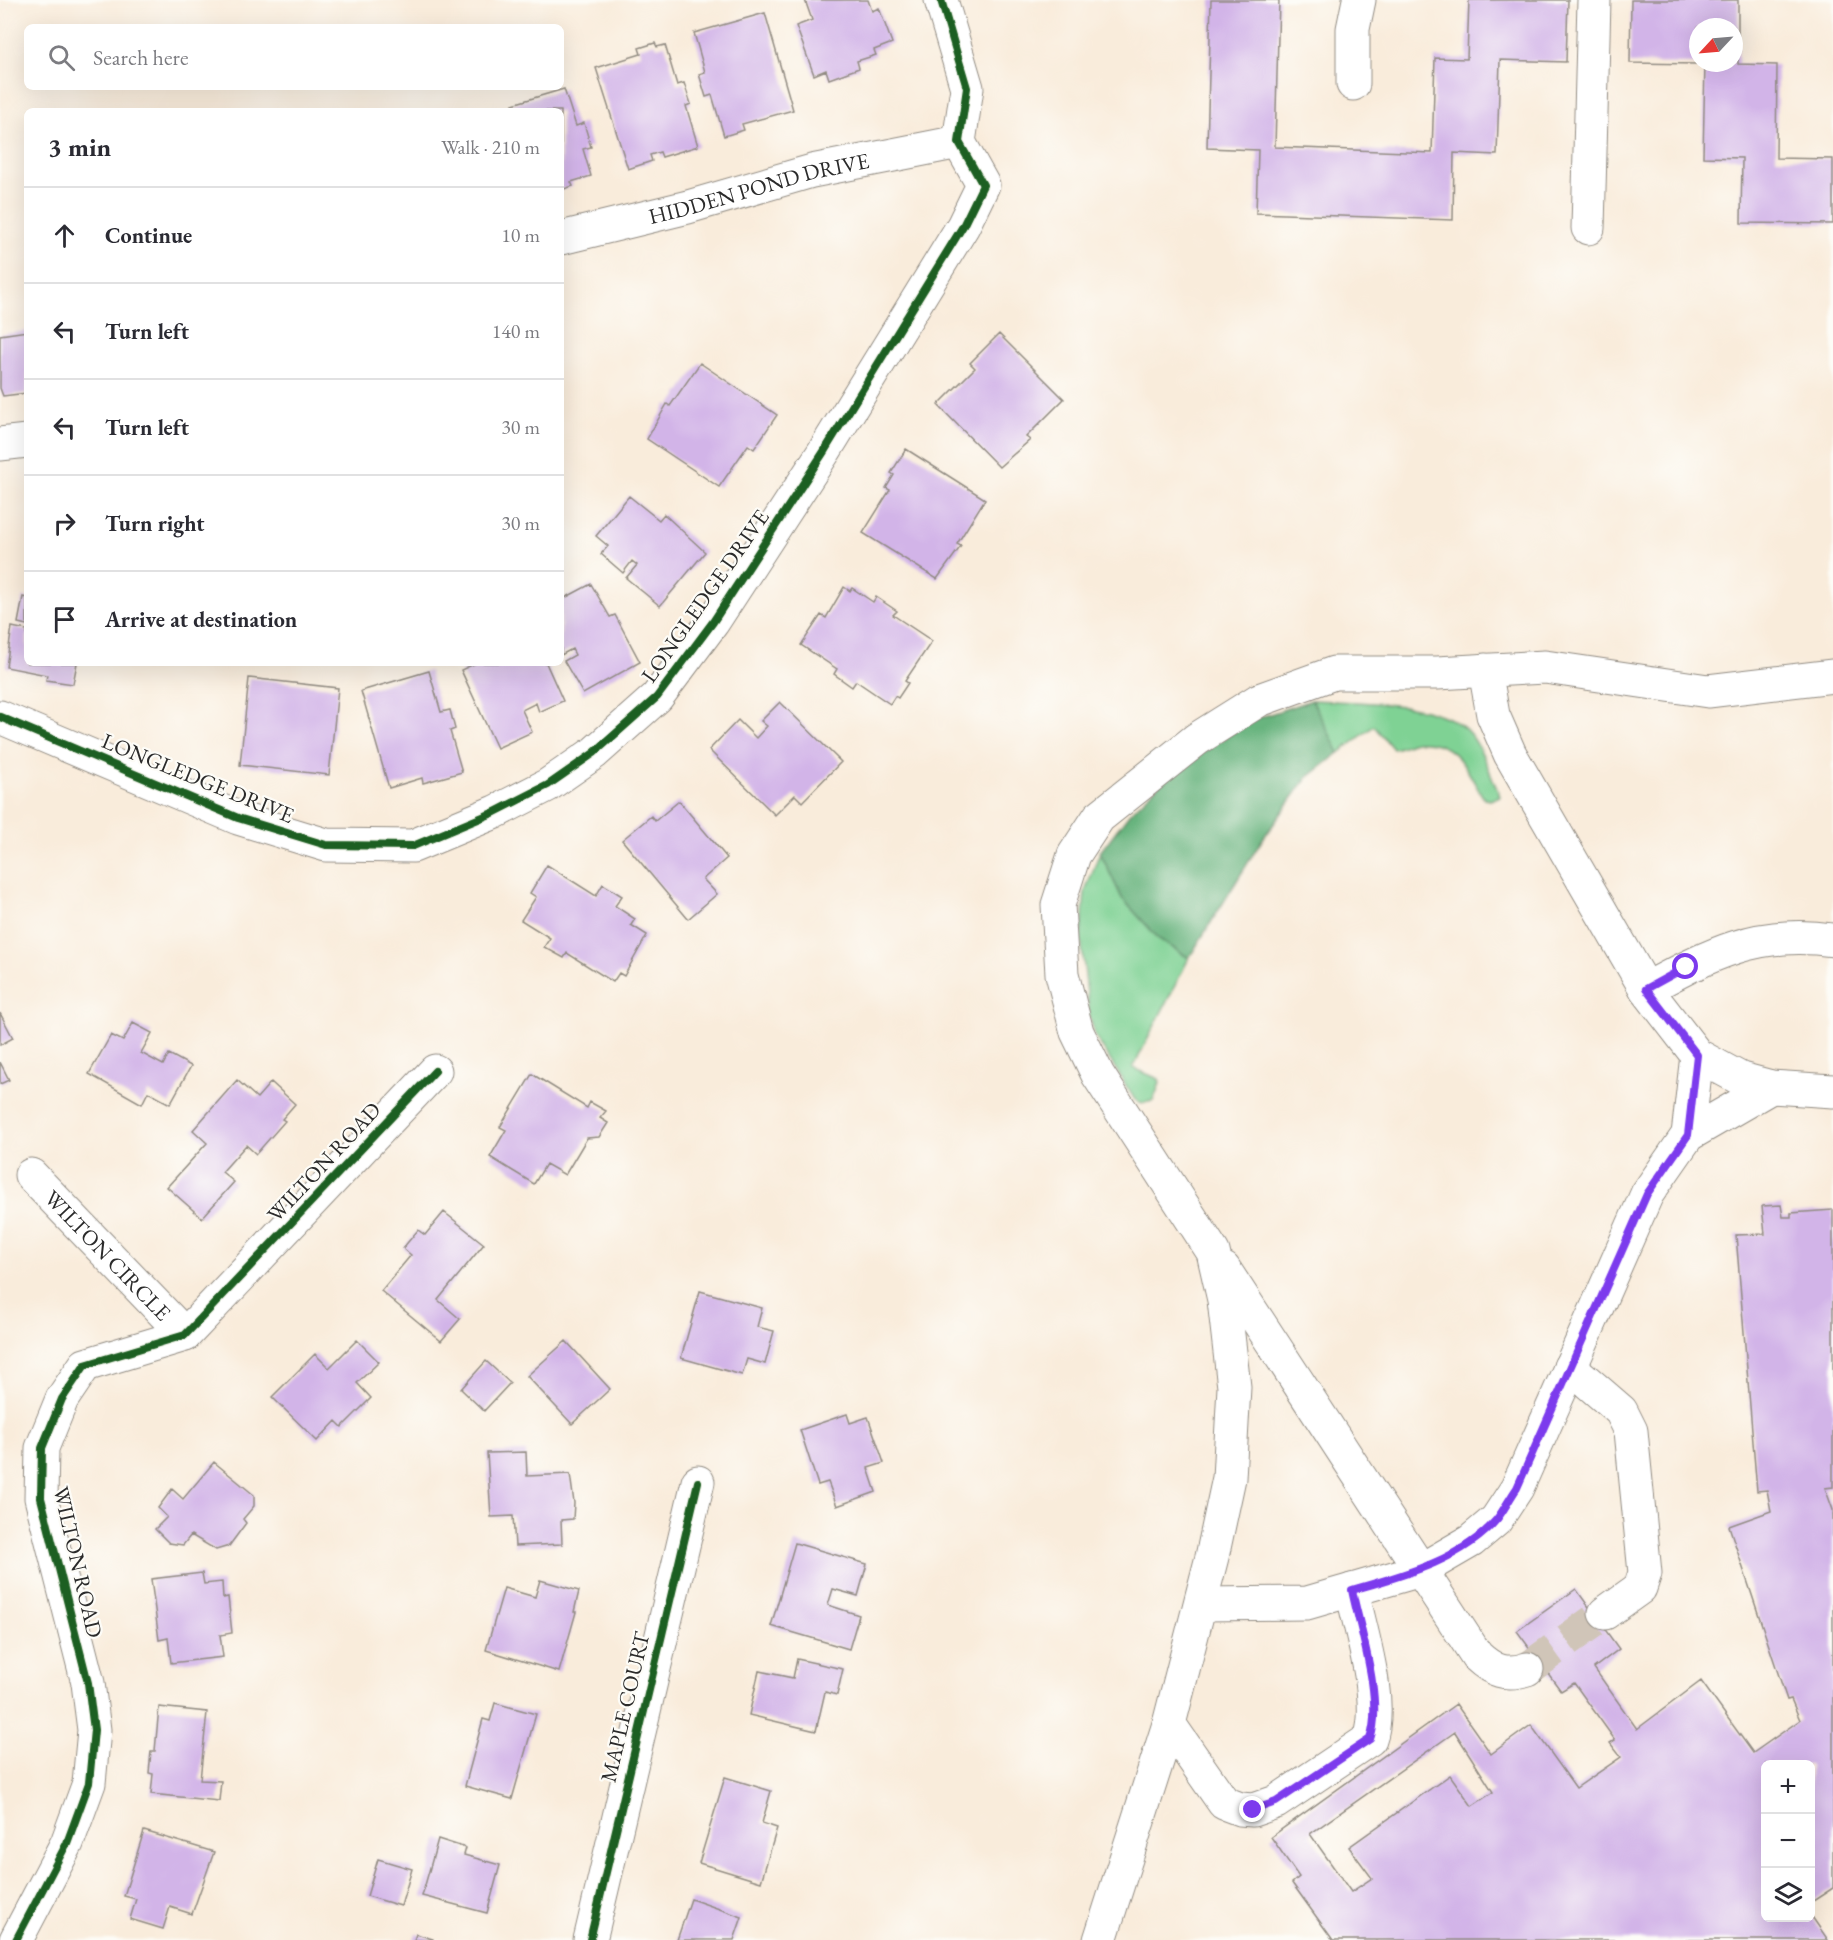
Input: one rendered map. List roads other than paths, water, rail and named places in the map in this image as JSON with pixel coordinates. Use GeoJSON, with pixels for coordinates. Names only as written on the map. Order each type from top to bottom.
{"type":"FeatureCollection","features":[{"type":"Feature","properties":{"kind":"street"},"geometry":{"type":"LineString","coordinates":[[942,0],[967,88],[959,142]]}},
{"type":"Feature","properties":{"kind":"street"},"geometry":{"type":"LineString","coordinates":[[1353,84],[1353,29],[1359,0]]}},
{"type":"Feature","properties":{"kind":"street"},"geometry":{"type":"LineString","coordinates":[[1588,228],[1594,0]]}},
{"type":"Feature","properties":{"kind":"street","name":"HIDDEN POND DRIVE"},"geometry":{"type":"LineString","coordinates":[[564,237],[688,207],[812,171],[959,142]]}},
{"type":"Feature","properties":{"kind":"street","name":"LONGLEDGE DRIVE"},"geometry":{"type":"LineString","coordinates":[[0,717],[238,818],[326,845],[413,846],[495,812],[548,785],[594,753],[657,697],[713,622],[825,450],[963,226],[982,185],[959,142]]}},
{"type":"Feature","properties":{"kind":"street"},"geometry":{"type":"LineString","coordinates":[[0,444],[24,441]]}},
{"type":"Feature","properties":{"kind":"street"},"geometry":{"type":"LineString","coordinates":[[1527,1669],[1509,1672],[1490,1668],[1477,1656],[1104,1085],[1077,1032],[1062,974],[1058,905],[1074,855],[1099,817],[1197,739],[1259,700],[1334,673],[1437,674],[1545,668],[1708,691],[1833,676]]}},
{"type":"Feature","properties":{"kind":"street"},"geometry":{"type":"LineString","coordinates":[[1485,670],[1493,715],[1510,754],[1646,989],[1697,1055],[1741,1079],[1771,1087],[1833,1091]]}},
{"type":"Feature","properties":{"kind":"street"},"geometry":{"type":"LineString","coordinates":[[1646,989],[1723,950],[1760,940],[1801,936],[1833,940]]}},
{"type":"Feature","properties":{"kind":"street"},"geometry":{"type":"LineString","coordinates":[[1688,1135],[1697,1055]]}},
{"type":"Feature","properties":{"kind":"street","name":"WILTON ROAD"},"geometry":{"type":"LineString","coordinates":[[16,1940],[68,1843],[88,1783],[94,1730],[88,1683],[41,1498],[42,1448],[62,1400],[85,1365],[185,1335],[435,1071]]}},
{"type":"Feature","properties":{"kind":"street"},"geometry":{"type":"LineString","coordinates":[[1201,1604],[1307,1603],[1421,1570],[1471,1541],[1496,1520],[1517,1488],[1647,1194],[1688,1135],[1771,1087]]}},
{"type":"Feature","properties":{"kind":"street","name":"WILTON CIRCLE"},"geometry":{"type":"LineString","coordinates":[[31,1175],[185,1335]]}},
{"type":"Feature","properties":{"kind":"street"},"geometry":{"type":"LineString","coordinates":[[1100,1940],[1169,1724],[1201,1604],[1229,1478],[1234,1386],[1224,1300],[1213,1252]]}},
{"type":"Feature","properties":{"kind":"street"},"geometry":{"type":"LineString","coordinates":[[1570,1367],[1621,1411],[1631,1431],[1646,1573],[1640,1588],[1605,1613]]}},
{"type":"Feature","properties":{"kind":"street","name":"MAPLE COURT"},"geometry":{"type":"LineString","coordinates":[[590,1940],[698,1482]]}},
{"type":"Feature","properties":{"kind":"street"},"geometry":{"type":"LineString","coordinates":[[1169,1724],[1224,1803],[1239,1809],[1253,1810],[1276,1802],[1370,1739],[1375,1726],[1376,1705],[1352,1590]]}},
{"type":"Feature","properties":{"kind":"tunnel"},"geometry":{"type":"LineString","coordinates":[[1527,1669],[1605,1613]]}}]}
